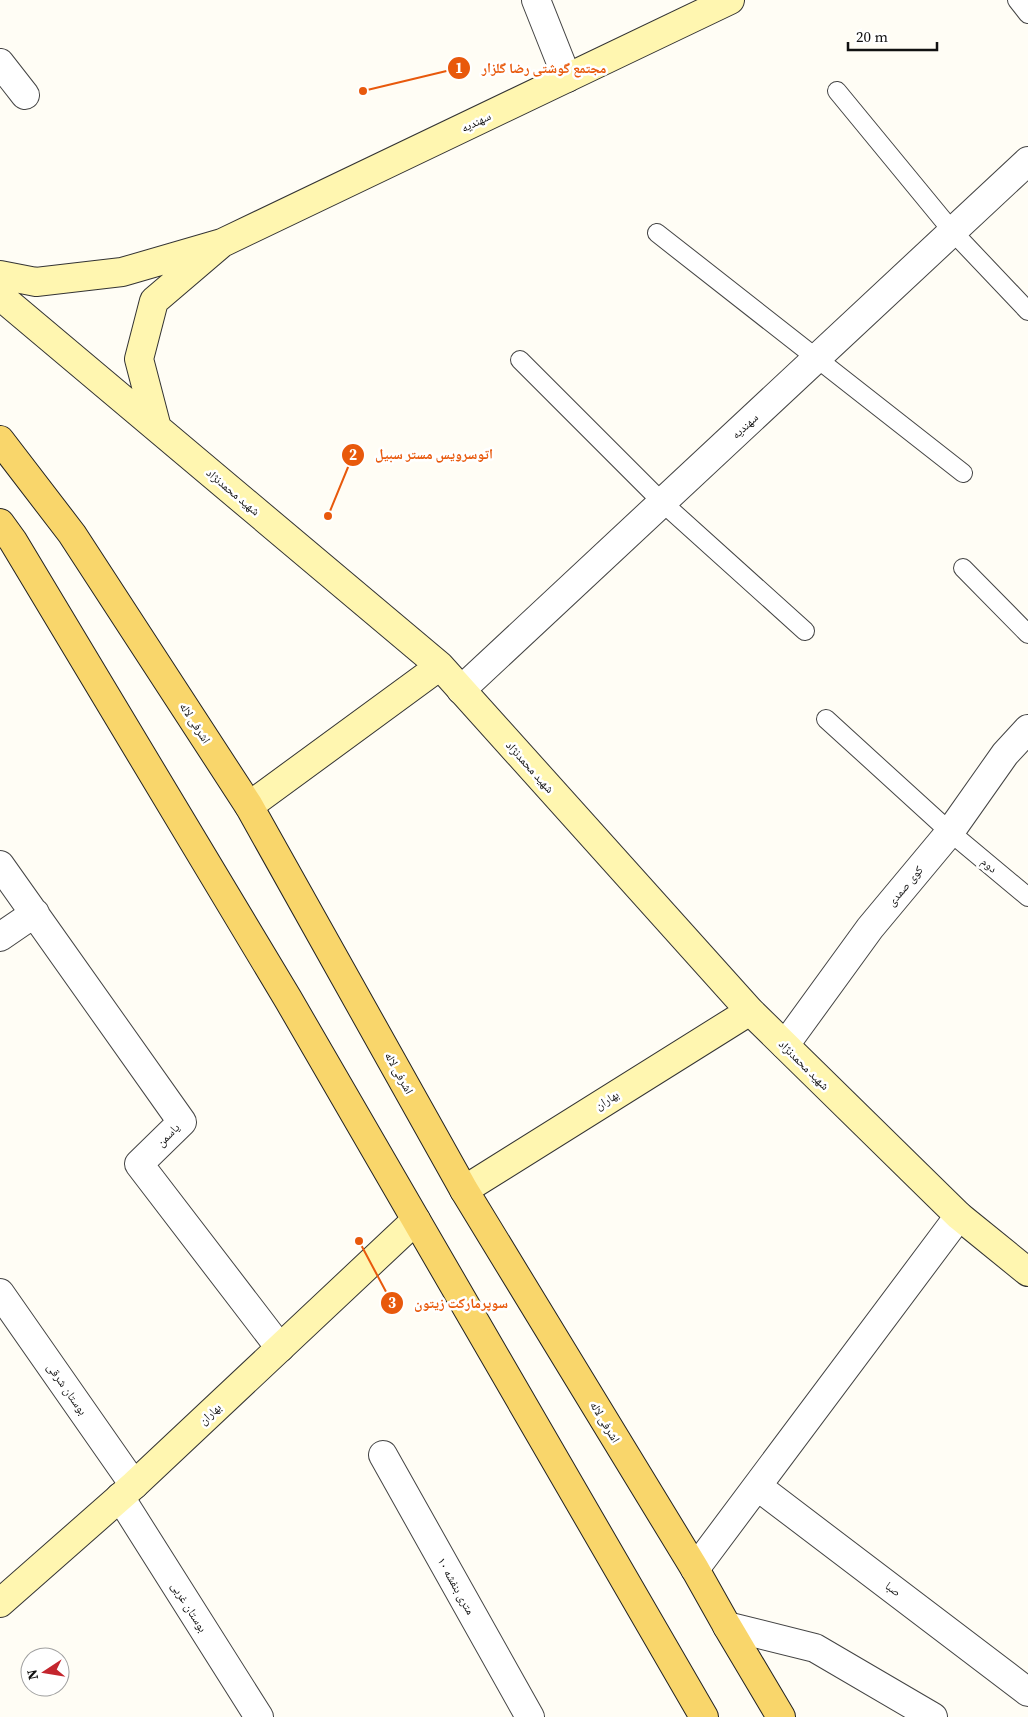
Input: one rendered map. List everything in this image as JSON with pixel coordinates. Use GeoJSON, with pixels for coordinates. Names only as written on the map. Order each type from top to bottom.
{"type":"FeatureCollection","features":[{"type":"Feature","properties":{"kind":"main road","name":"سهندیه"},"geometry":{"type":"LineString","coordinates":[[222,243],[730,0]]}},
{"type":"Feature","properties":{"kind":"main road"},"geometry":{"type":"LineString","coordinates":[[0,275],[36,282],[122,272],[222,243]]}},
{"type":"Feature","properties":{"kind":"main road"},"geometry":{"type":"LineString","coordinates":[[157,428],[139,359],[154,301],[222,243]]}},
{"type":"Feature","properties":{"kind":"main road","name":"شهید محمدنژاد"},"geometry":{"type":"LineString","coordinates":[[0,296],[440,666],[750,1011],[959,1216],[1028,1272]]}},
{"type":"Feature","properties":{"kind":"main road","name":"اشرفی لاله"},"geometry":{"type":"LineString","coordinates":[[0,440],[72,534],[249,806],[464,1190],[695,1569],[781,1717]]}},
{"type":"Feature","properties":{"kind":"main road"},"geometry":{"type":"LineString","coordinates":[[0,523],[13,541],[283,990],[704,1717]]}},
{"type":"Feature","properties":{"kind":"main road"},"geometry":{"type":"LineString","coordinates":[[249,806],[440,666]]}},
{"type":"Feature","properties":{"kind":"main road","name":"بهاران"},"geometry":{"type":"LineString","coordinates":[[464,1190],[750,1011]]}},
{"type":"Feature","properties":{"kind":"main road","name":"بهاران"},"geometry":{"type":"LineString","coordinates":[[0,1603],[127,1491],[416,1220]]}},
{"type":"Feature","properties":{"kind":"street"},"geometry":{"type":"LineString","coordinates":[[536,0],[567,78]]}},
{"type":"Feature","properties":{"kind":"street"},"geometry":{"type":"LineString","coordinates":[[0,63],[25,95]]}},
{"type":"Feature","properties":{"kind":"street","name":"سهندیه"},"geometry":{"type":"LineString","coordinates":[[461,690],[1028,161]]}},
{"type":"Feature","properties":{"kind":"street","name":"کوی صمدی"},"geometry":{"type":"LineString","coordinates":[[785,1046],[870,928],[950,832],[1005,754],[1028,729]]}},
{"type":"Feature","properties":{"kind":"street"},"geometry":{"type":"LineString","coordinates":[[0,865],[35,913],[0,937]]}},
{"type":"Feature","properties":{"kind":"street","name":"یاسمن"},"geometry":{"type":"LineString","coordinates":[[35,913],[182,1122],[139,1164],[280,1348]]}},
{"type":"Feature","properties":{"kind":"street"},"geometry":{"type":"LineString","coordinates":[[695,1569],[959,1216]]}},
{"type":"Feature","properties":{"kind":"street","name":"بوستان شرقی"},"geometry":{"type":"LineString","coordinates":[[0,1293],[127,1491]]}},
{"type":"Feature","properties":{"kind":"street","name":"۱۰ متری بنفشه"},"geometry":{"type":"LineString","coordinates":[[383,1455],[530,1717]]}},
{"type":"Feature","properties":{"kind":"street","name":"صبا"},"geometry":{"type":"LineString","coordinates":[[757,1486],[1028,1692]]}},
{"type":"Feature","properties":{"kind":"street","name":"بوستان غربی"},"geometry":{"type":"LineString","coordinates":[[127,1491],[259,1717]]}},
{"type":"Feature","properties":{"kind":"street"},"geometry":{"type":"LineString","coordinates":[[727,1626],[815,1648],[933,1717]]}},
{"type":"Feature","properties":{"kind":"lane"},"geometry":{"type":"LineString","coordinates":[[1017,0],[1028,14]]}},
{"type":"Feature","properties":{"kind":"lane"},"geometry":{"type":"LineString","coordinates":[[837,91],[953,232],[1028,311]]}},
{"type":"Feature","properties":{"kind":"lane"},"geometry":{"type":"LineString","coordinates":[[658,233],[963,473]]}},
{"type":"Feature","properties":{"kind":"lane"},"geometry":{"type":"LineString","coordinates":[[520,360],[663,503],[805,631]]}},
{"type":"Feature","properties":{"kind":"lane"},"geometry":{"type":"LineString","coordinates":[[963,568],[1028,634]]}},
{"type":"Feature","properties":{"kind":"lane","name":"دوم"},"geometry":{"type":"LineString","coordinates":[[826,719],[950,832],[1028,897]]}},
{"type":"Feature","properties":{"kind":"place","name":"مجتمع گوشتی رضا گلزار"},"geometry":{"type":"Point","coordinates":[363,91]}},
{"type":"Feature","properties":{"kind":"place","name":"اتوسرویس مستر سبیل"},"geometry":{"type":"Point","coordinates":[328,516]}},
{"type":"Feature","properties":{"kind":"place","name":"سوپرمارکت زیتون"},"geometry":{"type":"Point","coordinates":[359,1241]}}]}
